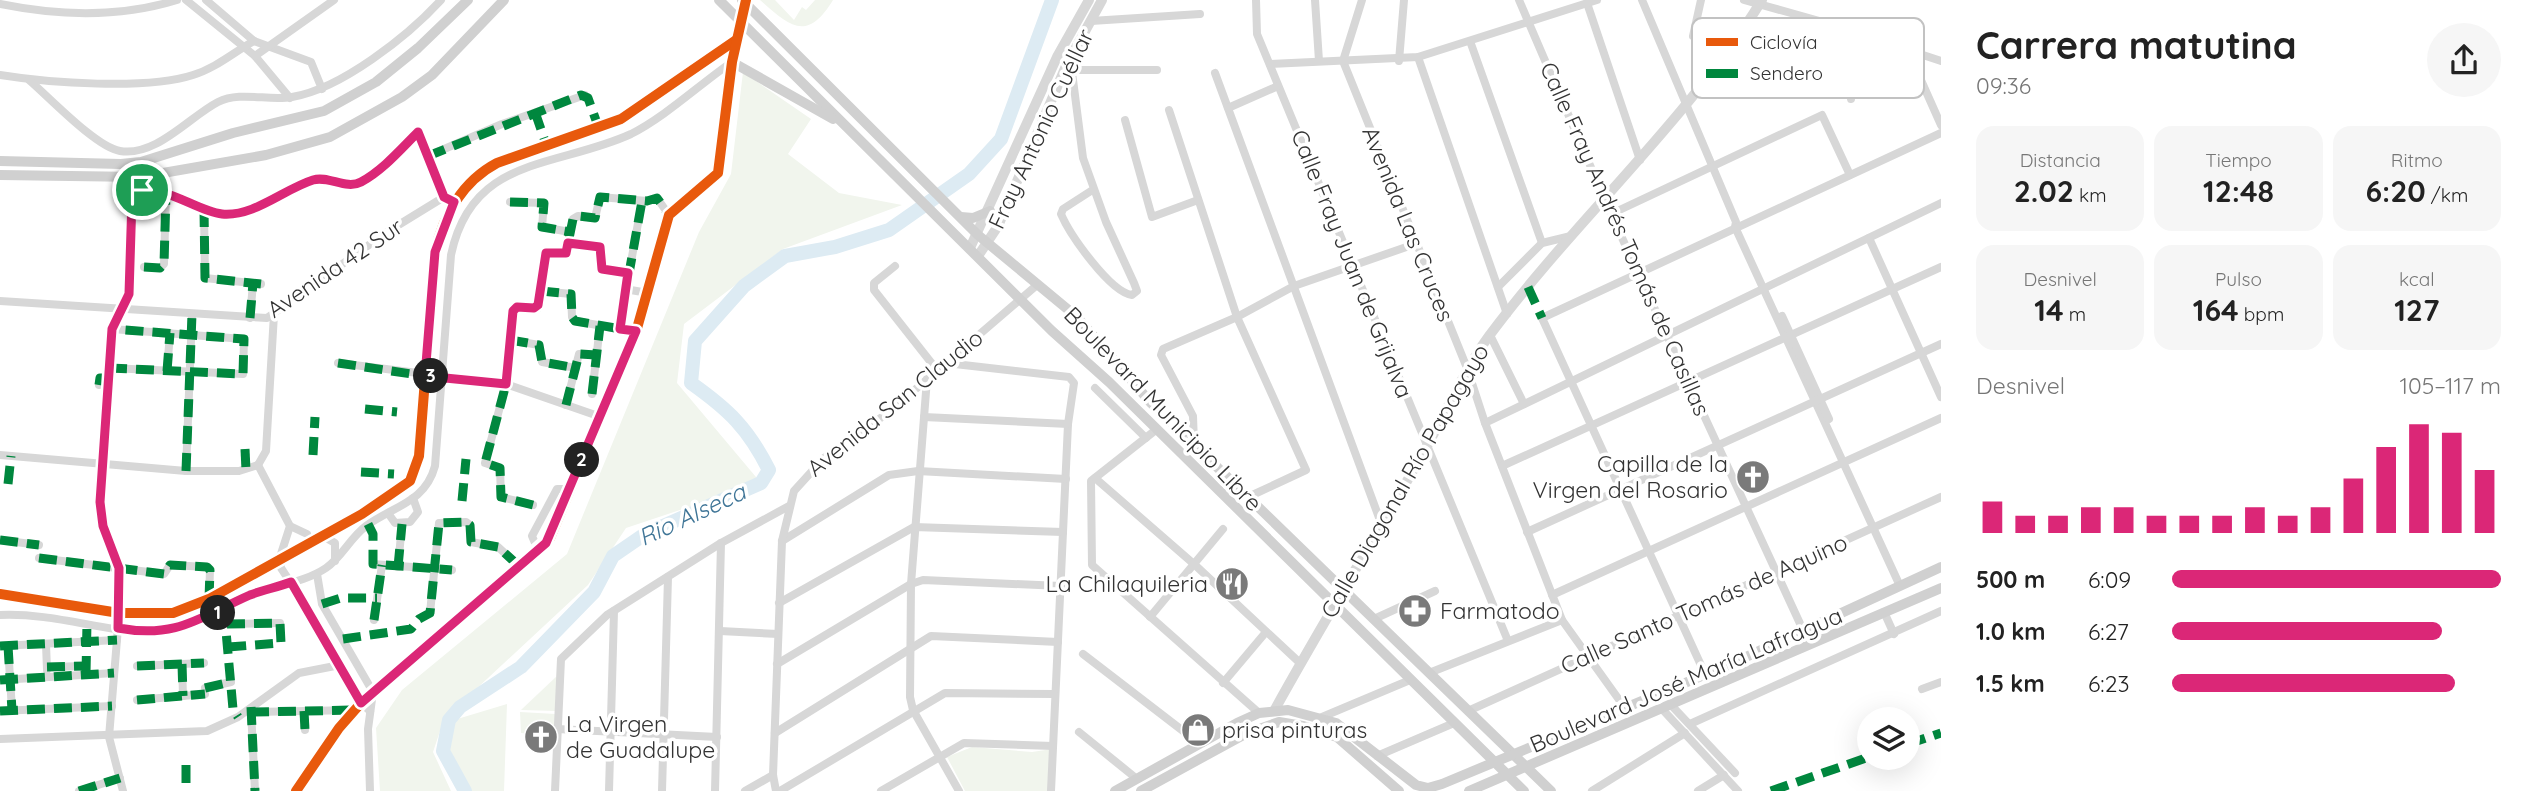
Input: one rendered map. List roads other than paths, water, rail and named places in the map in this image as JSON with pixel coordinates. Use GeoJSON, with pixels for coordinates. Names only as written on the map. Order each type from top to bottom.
{"type":"FeatureCollection","features":[{"type":"Feature","properties":{"kind":"main road"},"geometry":{"type":"LineString","coordinates":[[0,161],[121,164],[141,162],[233,134],[324,111],[376,82],[418,48],[468,0]]}},
{"type":"Feature","properties":{"kind":"main road"},"geometry":{"type":"LineString","coordinates":[[0,175],[104,178],[160,174],[266,155],[330,137],[391,104],[432,75],[504,0]]}},
{"type":"Feature","properties":{"kind":"main road","name":"Boulevard Municipio Libre"},"geometry":{"type":"LineString","coordinates":[[719,0],[1524,791]]}},
{"type":"Feature","properties":{"kind":"main road","name":"Boulevard Municipio Libre"},"geometry":{"type":"LineString","coordinates":[[744,0],[978,234],[1077,317],[1151,403],[1551,791]]}},
{"type":"Feature","properties":{"kind":"main road"},"geometry":{"type":"LineString","coordinates":[[732,62],[846,126]]}},
{"type":"Feature","properties":{"kind":"main road"},"geometry":{"type":"LineString","coordinates":[[961,217],[973,218],[990,211]]}},
{"type":"Feature","properties":{"kind":"main road","name":"Boulevard José María Lafragua"},"geometry":{"type":"LineString","coordinates":[[1377,756],[1405,779],[1428,788],[1705,674],[1941,567]]}},
{"type":"Feature","properties":{"kind":"main road","name":"Boulevard José María Lafragua"},"geometry":{"type":"LineString","coordinates":[[1469,791],[1941,588]]}},
{"type":"Feature","properties":{"kind":"main road"},"geometry":{"type":"LineString","coordinates":[[1115,791],[1259,713],[1273,711],[1288,710],[1322,717],[1336,723],[1377,756]]}},
{"type":"Feature","properties":{"kind":"main road"},"geometry":{"type":"LineString","coordinates":[[1142,791],[1245,734],[1279,722],[1303,726],[1337,737],[1399,791]]}},
{"type":"Feature","properties":{"kind":"street"},"geometry":{"type":"LineString","coordinates":[[0,4],[29,10],[99,13],[146,9],[177,0]]}},
{"type":"Feature","properties":{"kind":"street"},"geometry":{"type":"LineString","coordinates":[[186,0],[255,56],[290,98]]}},
{"type":"Feature","properties":{"kind":"street"},"geometry":{"type":"LineString","coordinates":[[206,0],[254,41],[311,61],[322,89]]}},
{"type":"Feature","properties":{"kind":"street"},"geometry":{"type":"LineString","coordinates":[[255,56],[334,0]]}},
{"type":"Feature","properties":{"kind":"street"},"geometry":{"type":"LineString","coordinates":[[29,80],[95,139],[120,151],[132,152],[161,140],[220,101],[237,97],[290,98],[322,89],[403,38],[441,0]]}},
{"type":"Feature","properties":{"kind":"street"},"geometry":{"type":"LineString","coordinates":[[296,791],[339,728],[373,692],[550,538],[636,331],[668,215],[710,183],[718,173],[732,62],[744,0]]}},
{"type":"Feature","properties":{"kind":"street","name":"Fray Antonio Cuéllar"},"geometry":{"type":"LineString","coordinates":[[974,252],[978,234],[1057,57],[1089,0]]}},
{"type":"Feature","properties":{"kind":"street","name":"Fray Antonio Cuéllar"},"geometry":{"type":"LineString","coordinates":[[974,252],[988,243],[1102,0]]}},
{"type":"Feature","properties":{"kind":"street","name":"Calle Fray Juan de Grijalva"},"geometry":{"type":"LineString","coordinates":[[1256,0],[1257,34],[1508,641]]}},
{"type":"Feature","properties":{"kind":"street"},"geometry":{"type":"LineString","coordinates":[[1315,0],[1319,61]]}},
{"type":"Feature","properties":{"kind":"street"},"geometry":{"type":"LineString","coordinates":[[1343,61],[1362,0]]}},
{"type":"Feature","properties":{"kind":"street"},"geometry":{"type":"LineString","coordinates":[[1399,61],[1404,0]]}},
{"type":"Feature","properties":{"kind":"street","name":"Calle Fray Andrés Tomás de Casillas"},"geometry":{"type":"LineString","coordinates":[[1519,0],[1611,214],[1803,631]]}},
{"type":"Feature","properties":{"kind":"street"},"geometry":{"type":"LineString","coordinates":[[1270,64],[1399,61],[1597,0]]}},
{"type":"Feature","properties":{"kind":"street"},"geometry":{"type":"LineString","coordinates":[[1642,0],[1737,225],[1902,585]]}},
{"type":"Feature","properties":{"kind":"street"},"geometry":{"type":"LineString","coordinates":[[1697,18],[1701,0]]}},
{"type":"Feature","properties":{"kind":"street"},"geometry":{"type":"LineString","coordinates":[[1744,0],[1808,18]]}},
{"type":"Feature","properties":{"kind":"street"},"geometry":{"type":"LineString","coordinates":[[1587,3],[1640,160]]}},
{"type":"Feature","properties":{"kind":"street","name":"Calle Diagonal Río Papagayo"},"geometry":{"type":"LineString","coordinates":[[1749,18],[1760,3]]}},
{"type":"Feature","properties":{"kind":"street"},"geometry":{"type":"LineString","coordinates":[[1091,21],[1200,15]]}},
{"type":"Feature","properties":{"kind":"street"},"geometry":{"type":"LineString","coordinates":[[0,594],[119,613],[173,613],[209,599],[362,514],[403,486],[414,475],[419,456],[435,252],[454,202],[471,182],[497,163],[621,119],[736,40]]}},
{"type":"Feature","properties":{"kind":"street"},"geometry":{"type":"LineString","coordinates":[[0,75],[29,80],[149,83],[174,80],[212,67],[254,41]]}},
{"type":"Feature","properties":{"kind":"street"},"geometry":{"type":"LineString","coordinates":[[1470,41],[1542,243]]}},
{"type":"Feature","properties":{"kind":"street"},"geometry":{"type":"LineString","coordinates":[[1924,56],[1941,61]]}},
{"type":"Feature","properties":{"kind":"street"},"geometry":{"type":"LineString","coordinates":[[1418,57],[1507,314]]}},
{"type":"Feature","properties":{"kind":"street","name":"Avenida Las Cruces"},"geometry":{"type":"LineString","coordinates":[[1343,61],[1467,368],[1485,423],[1562,620],[1625,708]]}},
{"type":"Feature","properties":{"kind":"street"},"geometry":{"type":"LineString","coordinates":[[0,615],[27,614],[137,632],[171,631],[224,610],[248,596],[317,574],[335,561],[361,531],[427,487],[435,466],[451,255],[458,229],[473,204],[494,184],[520,168],[629,134],[732,62]]}},
{"type":"Feature","properties":{"kind":"street"},"geometry":{"type":"LineString","coordinates":[[1094,189],[1063,209],[1061,214],[1093,263],[1125,294],[1132,295],[1137,291],[1083,158],[1069,69],[1157,70]]}},
{"type":"Feature","properties":{"kind":"street"},"geometry":{"type":"LineString","coordinates":[[1215,73],[1381,523]]}},
{"type":"Feature","properties":{"kind":"street"},"geometry":{"type":"LineString","coordinates":[[1228,108],[1278,86]]}},
{"type":"Feature","properties":{"kind":"street"},"geometry":{"type":"LineString","coordinates":[[1924,87],[1941,125]]}},
{"type":"Feature","properties":{"kind":"street"},"geometry":{"type":"LineString","coordinates":[[428,156],[513,120],[585,95]]}},
{"type":"Feature","properties":{"kind":"street","name":"Calle Diagonal Río Papagayo"},"geometry":{"type":"LineString","coordinates":[[1273,711],[1342,587],[1427,446],[1467,368],[1507,314],[1692,98]]}},
{"type":"Feature","properties":{"kind":"street"},"geometry":{"type":"LineString","coordinates":[[1170,110],[1237,317],[1306,470],[1248,497]]}},
{"type":"Feature","properties":{"kind":"street"},"geometry":{"type":"LineString","coordinates":[[1611,214],[1822,116],[1850,175]]}},
{"type":"Feature","properties":{"kind":"street"},"geometry":{"type":"LineString","coordinates":[[621,119],[629,134]]}},
{"type":"Feature","properties":{"kind":"street"},"geometry":{"type":"LineString","coordinates":[[1125,120],[1152,217],[1198,200]]}},
{"type":"Feature","properties":{"kind":"street"},"geometry":{"type":"LineString","coordinates":[[123,791],[109,737],[119,613],[119,568],[101,519],[112,329],[129,294],[130,204],[135,194],[149,190],[222,214],[242,212],[316,179],[356,184],[387,163],[418,132],[444,197],[454,202]]}},
{"type":"Feature","properties":{"kind":"street"},"geometry":{"type":"LineString","coordinates":[[1705,674],[1542,318],[1941,132]]}},
{"type":"Feature","properties":{"kind":"street"},"geometry":{"type":"LineString","coordinates":[[144,267],[160,268],[164,264],[166,194]]}},
{"type":"Feature","properties":{"kind":"street","name":"Avenida 42 Sur"},"geometry":{"type":"LineString","coordinates":[[0,301],[267,318],[387,232],[444,197]]}},
{"type":"Feature","properties":{"kind":"street"},"geometry":{"type":"LineString","coordinates":[[533,505],[501,497],[500,468],[486,465],[506,384],[514,308],[537,308],[546,253],[566,253],[575,217],[596,218],[600,197],[642,201],[657,198],[668,215]]}},
{"type":"Feature","properties":{"kind":"street"},"geometry":{"type":"LineString","coordinates":[[620,329],[642,201]]}},
{"type":"Feature","properties":{"kind":"street"},"geometry":{"type":"LineString","coordinates":[[510,202],[544,204],[542,227],[570,233]]}},
{"type":"Feature","properties":{"kind":"street"},"geometry":{"type":"LineString","coordinates":[[1485,423],[1941,203]]}},
{"type":"Feature","properties":{"kind":"street"},"geometry":{"type":"LineString","coordinates":[[204,209],[205,278],[257,283],[250,318]]}},
{"type":"Feature","properties":{"kind":"street"},"geometry":{"type":"LineString","coordinates":[[1498,287],[1542,243],[1574,235]]}},
{"type":"Feature","properties":{"kind":"street"},"geometry":{"type":"LineString","coordinates":[[1869,238],[1941,397]]}},
{"type":"Feature","properties":{"kind":"street"},"geometry":{"type":"LineString","coordinates":[[568,243],[600,247],[602,269],[628,273]]}},
{"type":"Feature","properties":{"kind":"street"},"geometry":{"type":"LineString","coordinates":[[1194,444],[1193,416],[1161,351],[1237,317],[1294,286],[1415,244]]}},
{"type":"Feature","properties":{"kind":"street"},"geometry":{"type":"LineString","coordinates":[[895,266],[872,286],[937,370]]}},
{"type":"Feature","properties":{"kind":"street"},"geometry":{"type":"LineString","coordinates":[[1502,466],[1941,267]]}},
{"type":"Feature","properties":{"kind":"street","name":"Avenida San Claudio"},"geometry":{"type":"LineString","coordinates":[[778,791],[773,775],[782,541],[794,491],[808,472],[927,379],[1037,285]]}},
{"type":"Feature","properties":{"kind":"street"},"geometry":{"type":"LineString","coordinates":[[625,289],[648,293]]}},
{"type":"Feature","properties":{"kind":"street"},"geometry":{"type":"LineString","coordinates":[[541,291],[571,294],[572,320],[636,331]]}},
{"type":"Feature","properties":{"kind":"street"},"geometry":{"type":"LineString","coordinates":[[186,471],[192,314]]}},
{"type":"Feature","properties":{"kind":"street"},"geometry":{"type":"LineString","coordinates":[[0,455],[186,471],[235,472],[258,465],[265,451],[274,314]]}},
{"type":"Feature","properties":{"kind":"street"},"geometry":{"type":"LineString","coordinates":[[592,394],[600,326]]}},
{"type":"Feature","properties":{"kind":"street"},"geometry":{"type":"LineString","coordinates":[[109,368],[243,374],[244,339],[112,329]]}},
{"type":"Feature","properties":{"kind":"street"},"geometry":{"type":"LineString","coordinates":[[167,371],[170,333]]}},
{"type":"Feature","properties":{"kind":"street"},"geometry":{"type":"LineString","coordinates":[[1490,335],[1524,404]]}},
{"type":"Feature","properties":{"kind":"street"},"geometry":{"type":"LineString","coordinates":[[510,340],[539,345],[542,362],[576,368]]}},
{"type":"Feature","properties":{"kind":"street"},"geometry":{"type":"LineString","coordinates":[[1527,531],[1941,344]]}},
{"type":"Feature","properties":{"kind":"street"},"geometry":{"type":"LineString","coordinates":[[566,405],[580,353],[596,355]]}},
{"type":"Feature","properties":{"kind":"street"},"geometry":{"type":"LineString","coordinates":[[338,363],[425,376],[506,384],[601,417]]}},
{"type":"Feature","properties":{"kind":"street"},"geometry":{"type":"LineString","coordinates":[[946,363],[1072,378],[1051,791]]}},
{"type":"Feature","properties":{"kind":"street"},"geometry":{"type":"LineString","coordinates":[[99,385],[100,378],[109,378]]}},
{"type":"Feature","properties":{"kind":"street"},"geometry":{"type":"LineString","coordinates":[[927,379],[914,527],[909,697],[913,710],[959,791]]}},
{"type":"Feature","properties":{"kind":"street"},"geometry":{"type":"LineString","coordinates":[[1095,388],[1146,438]]}},
{"type":"Feature","properties":{"kind":"street"},"geometry":{"type":"LineString","coordinates":[[924,417],[1068,424]]}},
{"type":"Feature","properties":{"kind":"street"},"geometry":{"type":"LineString","coordinates":[[1552,595],[1941,418]]}},
{"type":"Feature","properties":{"kind":"street"},"geometry":{"type":"LineString","coordinates":[[1157,429],[1091,481],[1092,565],[1259,713]]}},
{"type":"Feature","properties":{"kind":"street"},"geometry":{"type":"LineString","coordinates":[[258,465],[290,526],[307,534]]}},
{"type":"Feature","properties":{"kind":"street"},"geometry":{"type":"LineString","coordinates":[[782,541],[889,475],[918,471],[1066,479]]}},
{"type":"Feature","properties":{"kind":"street"},"geometry":{"type":"LineString","coordinates":[[1095,478],[1195,565],[1300,663]]}},
{"type":"Feature","properties":{"kind":"street"},"geometry":{"type":"LineString","coordinates":[[538,550],[532,536],[557,489],[569,489]]}},
{"type":"Feature","properties":{"kind":"street","name":"Calle Santo Tomás de Aquino"},"geometry":{"type":"LineString","coordinates":[[1468,711],[1941,497]]}},
{"type":"Feature","properties":{"kind":"street"},"geometry":{"type":"LineString","coordinates":[[388,513],[396,523],[402,524],[413,519],[418,512],[413,498]]}},
{"type":"Feature","properties":{"kind":"street"},"geometry":{"type":"LineString","coordinates":[[555,791],[561,659],[599,621],[721,543],[789,506]]}},
{"type":"Feature","properties":{"kind":"street"},"geometry":{"type":"LineString","coordinates":[[429,613],[439,523],[466,522],[470,525],[471,542],[498,547],[519,566]]}},
{"type":"Feature","properties":{"kind":"street"},"geometry":{"type":"LineString","coordinates":[[398,567],[402,524]]}},
{"type":"Feature","properties":{"kind":"street"},"geometry":{"type":"LineString","coordinates":[[290,526],[280,558],[283,572],[340,665],[359,706]]}},
{"type":"Feature","properties":{"kind":"street"},"geometry":{"type":"LineString","coordinates":[[779,603],[914,527],[1063,532]]}},
{"type":"Feature","properties":{"kind":"street"},"geometry":{"type":"LineString","coordinates":[[1150,617],[1223,529]]}},
{"type":"Feature","properties":{"kind":"street"},"geometry":{"type":"LineString","coordinates":[[320,535],[335,543],[335,561]]}},
{"type":"Feature","properties":{"kind":"street"},"geometry":{"type":"LineString","coordinates":[[0,540],[39,545]]}},
{"type":"Feature","properties":{"kind":"street"},"geometry":{"type":"LineString","coordinates":[[715,791],[721,543]]}},
{"type":"Feature","properties":{"kind":"street"},"geometry":{"type":"LineString","coordinates":[[39,558],[164,574],[170,565],[207,567],[210,570],[209,599]]}},
{"type":"Feature","properties":{"kind":"street"},"geometry":{"type":"LineString","coordinates":[[374,620],[377,565],[452,570]]}},
{"type":"Feature","properties":{"kind":"street"},"geometry":{"type":"LineString","coordinates":[[317,574],[322,604],[373,692],[368,729],[370,791]]}},
{"type":"Feature","properties":{"kind":"street"},"geometry":{"type":"LineString","coordinates":[[662,791],[668,577]]}},
{"type":"Feature","properties":{"kind":"street"},"geometry":{"type":"LineString","coordinates":[[777,664],[911,584],[929,579],[1061,586]]}},
{"type":"Feature","properties":{"kind":"street"},"geometry":{"type":"LineString","coordinates":[[1374,619],[1436,592]]}},
{"type":"Feature","properties":{"kind":"street"},"geometry":{"type":"LineString","coordinates":[[224,610],[227,624],[280,623]]}},
{"type":"Feature","properties":{"kind":"street"},"geometry":{"type":"LineString","coordinates":[[609,791],[614,611]]}},
{"type":"Feature","properties":{"kind":"street","name":"Boulevard José María Lafragua"},"geometry":{"type":"LineString","coordinates":[[1735,773],[1690,724],[1941,611]]}},
{"type":"Feature","properties":{"kind":"street"},"geometry":{"type":"LineString","coordinates":[[1884,612],[1894,634]]}},
{"type":"Feature","properties":{"kind":"street"},"geometry":{"type":"LineString","coordinates":[[1429,673],[1562,620]]}},
{"type":"Feature","properties":{"kind":"street"},"geometry":{"type":"LineString","coordinates":[[720,631],[778,634]]}},
{"type":"Feature","properties":{"kind":"street"},"geometry":{"type":"LineString","coordinates":[[1223,682],[1266,632]]}},
{"type":"Feature","properties":{"kind":"street"},"geometry":{"type":"LineString","coordinates":[[775,733],[909,647],[935,636],[1058,642]]}},
{"type":"Feature","properties":{"kind":"street"},"geometry":{"type":"LineString","coordinates":[[12,710],[4,646],[117,640]]}},
{"type":"Feature","properties":{"kind":"street"},"geometry":{"type":"LineString","coordinates":[[46,644],[48,677]]}},
{"type":"Feature","properties":{"kind":"street"},"geometry":{"type":"LineString","coordinates":[[1083,654],[1200,744]]}},
{"type":"Feature","properties":{"kind":"street"},"geometry":{"type":"LineString","coordinates":[[137,666],[204,663]]}},
{"type":"Feature","properties":{"kind":"street"},"geometry":{"type":"LineString","coordinates":[[182,664],[183,696]]}},
{"type":"Feature","properties":{"kind":"street"},"geometry":{"type":"LineString","coordinates":[[0,739],[109,737],[207,731],[251,710],[299,673],[340,665]]}},
{"type":"Feature","properties":{"kind":"street"},"geometry":{"type":"LineString","coordinates":[[47,667],[86,666],[86,674]]}},
{"type":"Feature","properties":{"kind":"street"},"geometry":{"type":"LineString","coordinates":[[0,680],[114,673]]}},
{"type":"Feature","properties":{"kind":"street"},"geometry":{"type":"LineString","coordinates":[[1322,717],[1410,680]]}},
{"type":"Feature","properties":{"kind":"street"},"geometry":{"type":"LineString","coordinates":[[137,700],[183,696],[231,682]]}},
{"type":"Feature","properties":{"kind":"street"},"geometry":{"type":"LineString","coordinates":[[1922,689],[1941,682]]}},
{"type":"Feature","properties":{"kind":"street"},"geometry":{"type":"LineString","coordinates":[[778,791],[913,710],[952,691],[1054,694]]}},
{"type":"Feature","properties":{"kind":"street"},"geometry":{"type":"LineString","coordinates":[[0,711],[112,706]]}},
{"type":"Feature","properties":{"kind":"street"},"geometry":{"type":"LineString","coordinates":[[251,710],[304,711],[359,706],[370,711]]}},
{"type":"Feature","properties":{"kind":"street"},"geometry":{"type":"LineString","coordinates":[[1667,708],[1690,724]]}},
{"type":"Feature","properties":{"kind":"street"},"geometry":{"type":"LineString","coordinates":[[1667,708],[1685,733],[1738,791]]}},
{"type":"Feature","properties":{"kind":"street"},"geometry":{"type":"LineString","coordinates":[[251,710],[255,791]]}},
{"type":"Feature","properties":{"kind":"street"},"geometry":{"type":"LineString","coordinates":[[304,711],[304,730]]}},
{"type":"Feature","properties":{"kind":"street"},"geometry":{"type":"LineString","coordinates":[[1377,756],[1454,723]]}},
{"type":"Feature","properties":{"kind":"street"},"geometry":{"type":"LineString","coordinates":[[557,729],[718,737]]}},
{"type":"Feature","properties":{"kind":"street"},"geometry":{"type":"LineString","coordinates":[[1079,732],[1137,779]]}},
{"type":"Feature","properties":{"kind":"street"},"geometry":{"type":"LineString","coordinates":[[1592,791],[1685,733]]}},
{"type":"Feature","properties":{"kind":"street"},"geometry":{"type":"LineString","coordinates":[[881,791],[967,743],[1053,746]]}},
{"type":"Feature","properties":{"kind":"street"},"geometry":{"type":"LineString","coordinates":[[745,791],[773,775]]}},
{"type":"Feature","properties":{"kind":"street"},"geometry":{"type":"LineString","coordinates":[[1698,791],[1724,775]]}},
{"type":"Feature","properties":{"kind":"street"},"geometry":{"type":"LineString","coordinates":[[79,791],[120,778]]}},
{"type":"Feature","properties":{"kind":"waterway","name":"Rio Alseca"},"geometry":{"type":"LineString","coordinates":[[465,791],[443,751],[449,720],[460,707],[521,667],[594,592],[613,556],[645,534],[761,483],[769,470],[745,431],[716,402],[691,383],[695,341],[744,286],[785,256],[835,247],[889,230],[969,174],[1001,139],[1052,0]]}},
{"type":"Feature","properties":{"kind":"place","name":"Capilla de la Virgen del Rosario"},"geometry":{"type":"Point","coordinates":[1753,477]}},
{"type":"Feature","properties":{"kind":"place","name":"La Chilaquileria"},"geometry":{"type":"Point","coordinates":[1232,584]}},
{"type":"Feature","properties":{"kind":"place","name":"Farmatodo"},"geometry":{"type":"Point","coordinates":[1415,611]}},
{"type":"Feature","properties":{"kind":"place","name":"prisa pinturas"},"geometry":{"type":"Point","coordinates":[1198,730]}},
{"type":"Feature","properties":{"kind":"place","name":"La Virgen de Guadalupe"},"geometry":{"type":"Point","coordinates":[541,737]}}]}
